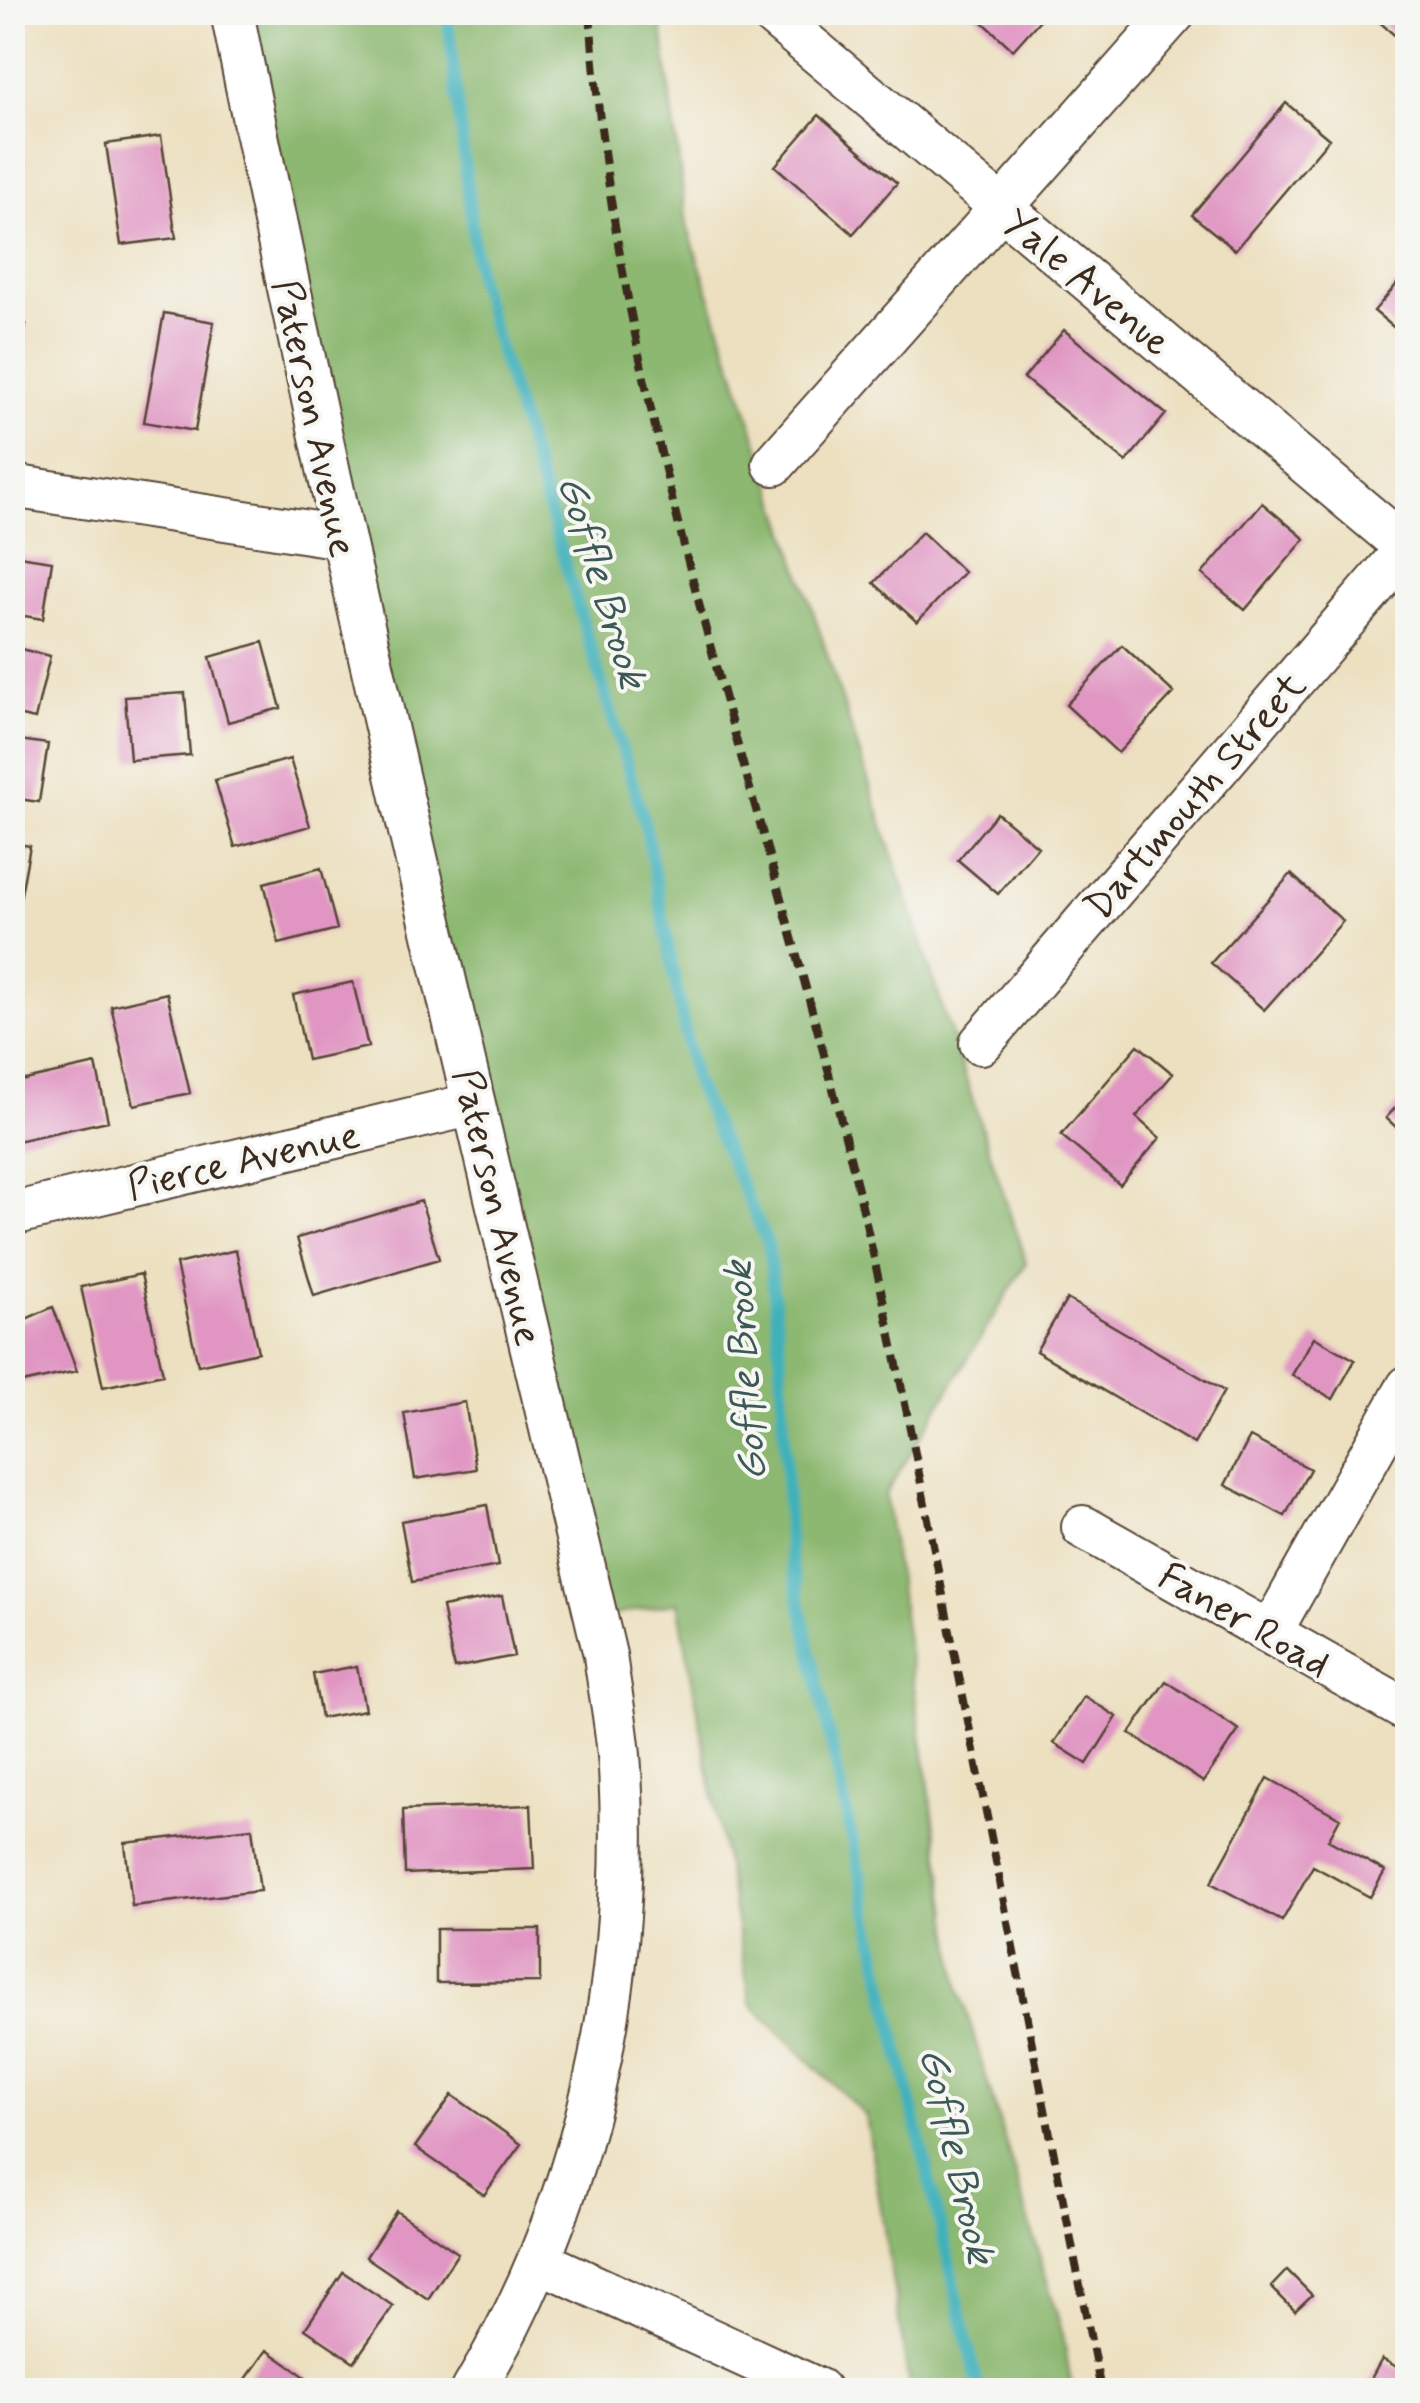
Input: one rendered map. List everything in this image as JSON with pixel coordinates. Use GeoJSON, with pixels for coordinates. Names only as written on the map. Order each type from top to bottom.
{"type":"FeatureCollection","features":[{"type":"Feature","properties":{"kind":"street","name":"Paterson Avenue"},"geometry":{"type":"LineString","coordinates":[[232,12],[341,536],[605,1655],[620,1766],[622,1877],[616,1969],[574,2168],[539,2261],[473,2390]]}},
{"type":"Feature","properties":{"kind":"street","name":"Yale Avenue"},"geometry":{"type":"LineString","coordinates":[[769,12],[1407,548]]}},
{"type":"Feature","properties":{"kind":"street"},"geometry":{"type":"LineString","coordinates":[[774,464],[1004,210],[1175,12]]}},
{"type":"Feature","properties":{"kind":"street"},"geometry":{"type":"LineString","coordinates":[[12,486],[341,536]]}},
{"type":"Feature","properties":{"kind":"street","name":"Dartmouth Street"},"geometry":{"type":"LineString","coordinates":[[981,1043],[1407,548]]}},
{"type":"Feature","properties":{"kind":"street","name":"Pierce Avenue"},"geometry":{"type":"LineString","coordinates":[[12,1214],[474,1104]]}},
{"type":"Feature","properties":{"kind":"street"},"geometry":{"type":"LineString","coordinates":[[1270,1633],[1408,1387]]}},
{"type":"Feature","properties":{"kind":"street","name":"Faner Road"},"geometry":{"type":"LineString","coordinates":[[1083,1527],[1408,1711]]}},
{"type":"Feature","properties":{"kind":"street"},"geometry":{"type":"LineString","coordinates":[[539,2261],[818,2390]]}},
{"type":"Feature","properties":{"kind":"green space"},"geometry":{"type":"Polygon","coordinates":[[[248,13],[660,13],[687,226],[1026,1263],[885,1495],[959,1987],[1063,2335],[1072,2390],[910,2390],[866,2116],[751,2004],[678,1602],[589,1620],[248,13]]]}},
{"type":"Feature","properties":{"kind":"building"},"geometry":{"type":"Polygon","coordinates":[[[972,12],[1047,12],[1013,50],[972,12]]]}},
{"type":"Feature","properties":{"kind":"building"},"geometry":{"type":"Polygon","coordinates":[[[1368,12],[1408,12],[1408,47],[1368,12]]]}},
{"type":"Feature","properties":{"kind":"building"},"geometry":{"type":"Polygon","coordinates":[[[1286,103],[1329,139],[1235,250],[1192,215],[1286,103]]]}},
{"type":"Feature","properties":{"kind":"building"},"geometry":{"type":"Polygon","coordinates":[[[819,115],[897,183],[853,234],[775,166],[819,115]]]}},
{"type":"Feature","properties":{"kind":"building"},"geometry":{"type":"Polygon","coordinates":[[[161,136],[176,238],[121,245],[106,144],[161,136]]]}},
{"type":"Feature","properties":{"kind":"building"},"geometry":{"type":"Polygon","coordinates":[[[1408,271],[1408,339],[1374,311],[1408,271]]]}},
{"type":"Feature","properties":{"kind":"building"},"geometry":{"type":"Polygon","coordinates":[[[164,313],[214,322],[195,431],[144,422],[164,313]]]}},
{"type":"Feature","properties":{"kind":"building"},"geometry":{"type":"Polygon","coordinates":[[[12,321],[26,324],[14,390],[12,390],[12,321]]]}},
{"type":"Feature","properties":{"kind":"building"},"geometry":{"type":"Polygon","coordinates":[[[1064,330],[1166,414],[1126,462],[1024,378],[1064,330]]]}},
{"type":"Feature","properties":{"kind":"building"},"geometry":{"type":"Polygon","coordinates":[[[1262,503],[1305,539],[1245,610],[1202,574],[1262,503]]]}},
{"type":"Feature","properties":{"kind":"building"},"geometry":{"type":"Polygon","coordinates":[[[922,532],[964,572],[917,622],[874,583],[922,532]]]}},
{"type":"Feature","properties":{"kind":"building"},"geometry":{"type":"Polygon","coordinates":[[[12,555],[52,561],[43,619],[12,614],[12,555]]]}},
{"type":"Feature","properties":{"kind":"building"},"geometry":{"type":"Polygon","coordinates":[[[263,642],[281,708],[228,722],[210,657],[263,642]]]}},
{"type":"Feature","properties":{"kind":"building"},"geometry":{"type":"Polygon","coordinates":[[[1122,645],[1174,693],[1118,753],[1066,705],[1122,645]]]}},
{"type":"Feature","properties":{"kind":"building"},"geometry":{"type":"Polygon","coordinates":[[[12,647],[50,656],[35,719],[12,714],[12,647]]]}},
{"type":"Feature","properties":{"kind":"building"},"geometry":{"type":"Polygon","coordinates":[[[185,693],[190,755],[130,760],[125,697],[185,693]]]}},
{"type":"Feature","properties":{"kind":"building"},"geometry":{"type":"Polygon","coordinates":[[[12,739],[48,744],[39,802],[12,798],[12,739]]]}},
{"type":"Feature","properties":{"kind":"building"},"geometry":{"type":"Polygon","coordinates":[[[290,759],[310,826],[235,847],[215,780],[290,759]]]}},
{"type":"Feature","properties":{"kind":"building"},"geometry":{"type":"Polygon","coordinates":[[[997,813],[1038,847],[998,894],[958,860],[997,813]]]}},
{"type":"Feature","properties":{"kind":"building"},"geometry":{"type":"Polygon","coordinates":[[[12,843],[30,846],[18,910],[12,908],[12,843]]]}},
{"type":"Feature","properties":{"kind":"building"},"geometry":{"type":"Polygon","coordinates":[[[321,868],[337,929],[279,944],[264,883],[321,868]]]}},
{"type":"Feature","properties":{"kind":"building"},"geometry":{"type":"Polygon","coordinates":[[[1291,874],[1343,921],[1264,1010],[1211,963],[1291,874]]]}},
{"type":"Feature","properties":{"kind":"building"},"geometry":{"type":"Polygon","coordinates":[[[353,982],[368,1047],[307,1060],[293,995],[353,982]]]}},
{"type":"Feature","properties":{"kind":"building"},"geometry":{"type":"Polygon","coordinates":[[[167,993],[190,1093],[134,1105],[111,1006],[167,993]]]}},
{"type":"Feature","properties":{"kind":"building"},"geometry":{"type":"Polygon","coordinates":[[[1138,1045],[1173,1074],[1136,1117],[1160,1138],[1120,1185],[1061,1135],[1138,1045]]]}},
{"type":"Feature","properties":{"kind":"building"},"geometry":{"type":"Polygon","coordinates":[[[96,1064],[108,1121],[12,1142],[12,1083],[96,1064]]]}},
{"type":"Feature","properties":{"kind":"building"},"geometry":{"type":"Polygon","coordinates":[[[1408,1094],[1408,1138],[1386,1118],[1408,1094]]]}},
{"type":"Feature","properties":{"kind":"building"},"geometry":{"type":"Polygon","coordinates":[[[421,1201],[439,1259],[314,1296],[297,1238],[421,1201]]]}},
{"type":"Feature","properties":{"kind":"building"},"geometry":{"type":"Polygon","coordinates":[[[236,1250],[258,1352],[198,1365],[176,1264],[236,1250]]]}},
{"type":"Feature","properties":{"kind":"building"},"geometry":{"type":"Polygon","coordinates":[[[141,1274],[163,1374],[103,1387],[81,1287],[141,1274]]]}},
{"type":"Feature","properties":{"kind":"building"},"geometry":{"type":"Polygon","coordinates":[[[1067,1299],[1224,1391],[1194,1444],[1036,1351],[1067,1299]]]}},
{"type":"Feature","properties":{"kind":"building"},"geometry":{"type":"Polygon","coordinates":[[[53,1307],[77,1371],[22,1383],[12,1354],[12,1325],[53,1307]]]}},
{"type":"Feature","properties":{"kind":"building"},"geometry":{"type":"Polygon","coordinates":[[[1314,1337],[1355,1360],[1333,1399],[1292,1375],[1314,1337]]]}},
{"type":"Feature","properties":{"kind":"building"},"geometry":{"type":"Polygon","coordinates":[[[465,1402],[476,1469],[415,1479],[404,1413],[465,1402]]]}},
{"type":"Feature","properties":{"kind":"building"},"geometry":{"type":"Polygon","coordinates":[[[1250,1437],[1310,1469],[1285,1516],[1225,1485],[1250,1437]]]}},
{"type":"Feature","properties":{"kind":"building"},"geometry":{"type":"Polygon","coordinates":[[[487,1505],[498,1566],[412,1582],[401,1521],[487,1505]]]}},
{"type":"Feature","properties":{"kind":"building"},"geometry":{"type":"Polygon","coordinates":[[[502,1596],[514,1656],[454,1668],[442,1607],[502,1596]]]}},
{"type":"Feature","properties":{"kind":"building"},"geometry":{"type":"Polygon","coordinates":[[[357,1666],[365,1710],[321,1718],[313,1674],[357,1666]]]}},
{"type":"Feature","properties":{"kind":"building"},"geometry":{"type":"Polygon","coordinates":[[[1166,1681],[1239,1730],[1203,1782],[1130,1733],[1166,1681]]]}},
{"type":"Feature","properties":{"kind":"building"},"geometry":{"type":"Polygon","coordinates":[[[1084,1696],[1117,1717],[1087,1764],[1054,1743],[1084,1696]]]}},
{"type":"Feature","properties":{"kind":"building"},"geometry":{"type":"Polygon","coordinates":[[[1268,1778],[1340,1818],[1328,1840],[1385,1871],[1370,1897],[1313,1866],[1282,1921],[1211,1883],[1268,1778]]]}},
{"type":"Feature","properties":{"kind":"building"},"geometry":{"type":"Polygon","coordinates":[[[531,1805],[534,1869],[405,1874],[403,1810],[531,1805]]]}},
{"type":"Feature","properties":{"kind":"building"},"geometry":{"type":"Polygon","coordinates":[[[252,1828],[260,1891],[132,1906],[125,1843],[252,1828]]]}},
{"type":"Feature","properties":{"kind":"building"},"geometry":{"type":"Polygon","coordinates":[[[436,1929],[540,1929],[540,1982],[436,1983],[436,1929]]]}},
{"type":"Feature","properties":{"kind":"building"},"geometry":{"type":"Polygon","coordinates":[[[452,2095],[521,2144],[484,2195],[415,2147],[452,2095]]]}},
{"type":"Feature","properties":{"kind":"building"},"geometry":{"type":"Polygon","coordinates":[[[396,2211],[458,2253],[428,2299],[366,2257],[396,2211]]]}},
{"type":"Feature","properties":{"kind":"building"},"geometry":{"type":"Polygon","coordinates":[[[1287,2270],[1312,2295],[1295,2311],[1271,2287],[1287,2270]]]}},
{"type":"Feature","properties":{"kind":"building"},"geometry":{"type":"Polygon","coordinates":[[[343,2272],[393,2306],[354,2362],[305,2329],[343,2272]]]}},
{"type":"Feature","properties":{"kind":"building"},"geometry":{"type":"Polygon","coordinates":[[[267,2350],[324,2390],[238,2390],[267,2350]]]}},
{"type":"Feature","properties":{"kind":"building"},"geometry":{"type":"Polygon","coordinates":[[[1382,2359],[1408,2373],[1408,2390],[1376,2390],[1367,2386],[1382,2359]]]}},
{"type":"Feature","properties":{"kind":"waterway","name":"Goffle Brook"},"geometry":{"type":"LineString","coordinates":[[447,12],[478,280],[645,824],[694,1080],[768,1244],[781,1361],[789,1552],[895,2034],[979,2390]]}},
{"type":"Feature","properties":{"kind":"railway"},"geometry":{"type":"LineString","coordinates":[[590,12],[604,154],[627,295],[657,436],[808,994],[876,1266],[1101,2390]]}}]}
